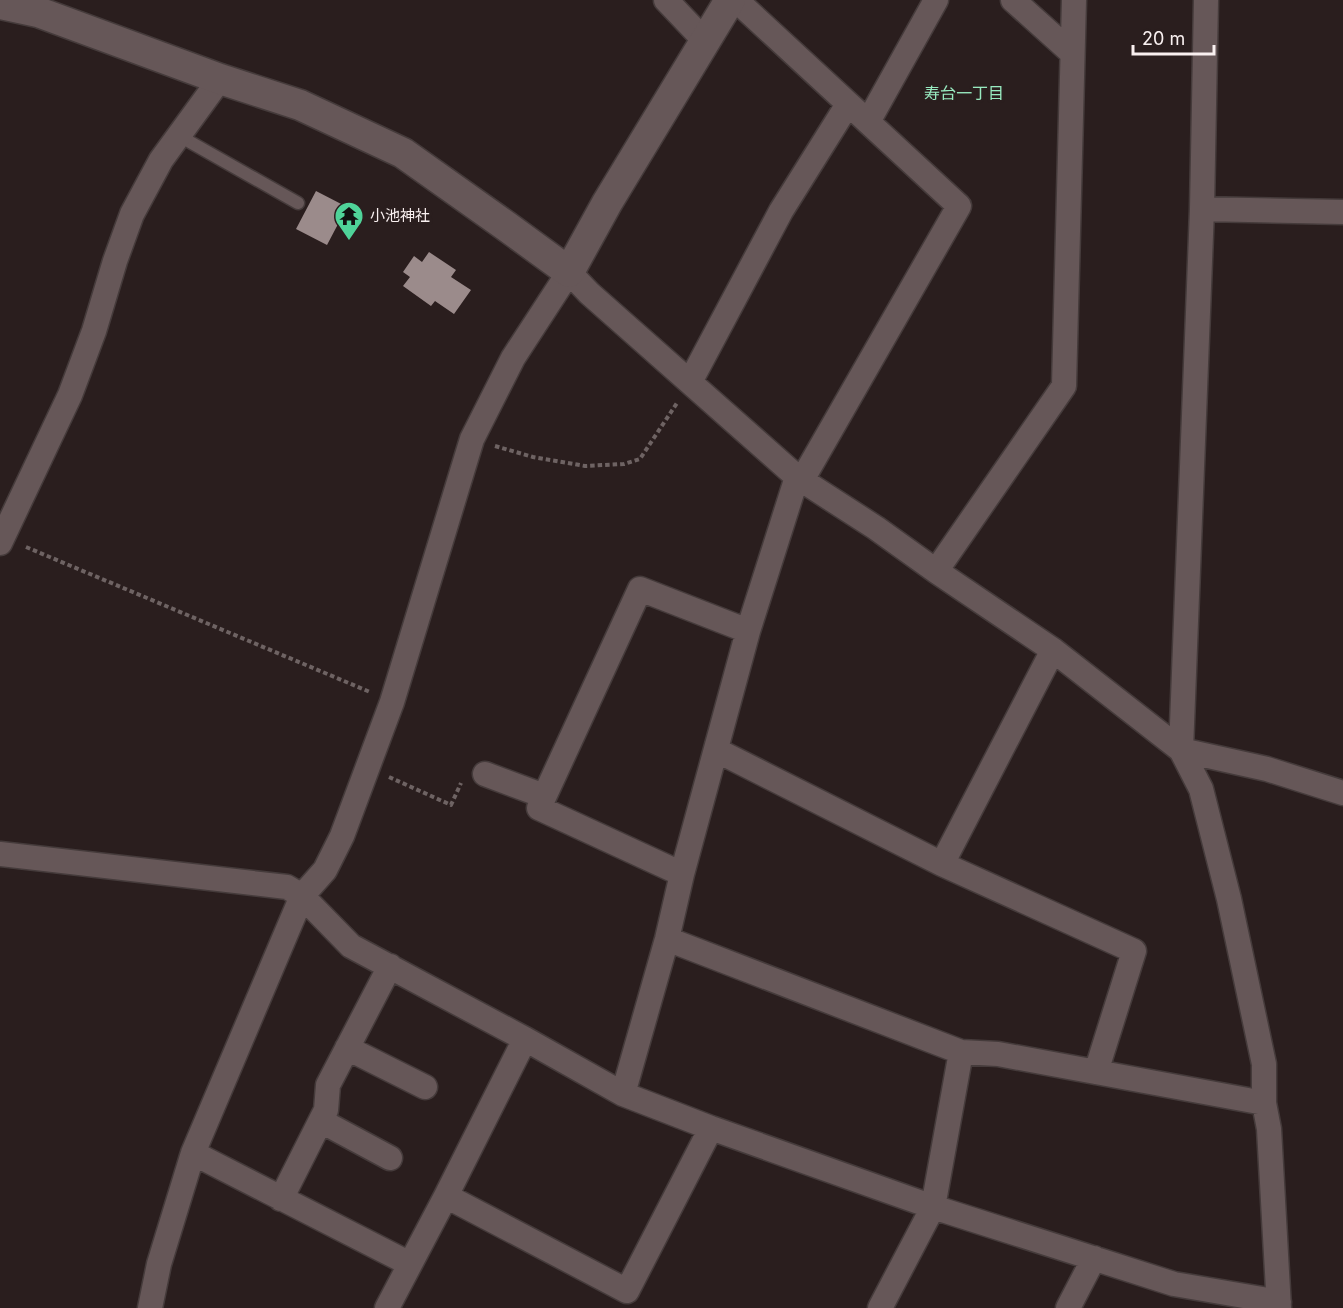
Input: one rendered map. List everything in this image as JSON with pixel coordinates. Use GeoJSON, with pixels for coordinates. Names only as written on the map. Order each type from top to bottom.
{"type":"FeatureCollection","features":[{"type":"Feature","properties":{"kind":"street"},"geometry":{"type":"LineString","coordinates":[[666,0],[705,41]]}},
{"type":"Feature","properties":{"kind":"street"},"geometry":{"type":"LineString","coordinates":[[150,1308],[159,1264],[193,1153],[302,896],[325,870],[342,836],[392,702],[472,439],[513,358],[569,272],[730,0]]}},
{"type":"Feature","properties":{"kind":"street"},"geometry":{"type":"LineString","coordinates":[[623,1094],[667,939],[682,874],[748,631],[800,479],[959,206],[736,0]]}},
{"type":"Feature","properties":{"kind":"street"},"geometry":{"type":"LineString","coordinates":[[868,122],[936,0]]}},
{"type":"Feature","properties":{"kind":"street"},"geometry":{"type":"LineString","coordinates":[[1013,0],[1072,53]]}},
{"type":"Feature","properties":{"kind":"street"},"geometry":{"type":"LineString","coordinates":[[936,571],[1064,386],[1074,0]]}},
{"type":"Feature","properties":{"kind":"street"},"geometry":{"type":"LineString","coordinates":[[1181,750],[1202,208],[1206,0]]}},
{"type":"Feature","properties":{"kind":"street"},"geometry":{"type":"LineString","coordinates":[[0,4],[38,12],[220,79],[300,105],[403,153],[569,272],[800,479],[876,528],[1053,650],[1181,750],[1201,789],[1229,899],[1263,1065],[1279,1305],[1174,1284],[933,1207],[711,1128],[623,1094],[351,946],[302,896],[287,887],[0,854]]}},
{"type":"Feature","properties":{"kind":"street"},"geometry":{"type":"LineString","coordinates":[[2,540],[70,395],[94,331],[132,214],[160,160],[220,79]]}},
{"type":"Feature","properties":{"kind":"street"},"geometry":{"type":"LineString","coordinates":[[690,382],[781,211],[848,104]]}},
{"type":"Feature","properties":{"kind":"street"},"geometry":{"type":"LineString","coordinates":[[1202,208],[1343,212]]}},
{"type":"Feature","properties":{"kind":"street"},"geometry":{"type":"LineString","coordinates":[[682,874],[539,808],[640,589],[748,631]]}},
{"type":"Feature","properties":{"kind":"street"},"geometry":{"type":"LineString","coordinates":[[942,864],[1053,650]]}},
{"type":"Feature","properties":{"kind":"street"},"geometry":{"type":"LineString","coordinates":[[716,750],[942,864],[1134,951],[1096,1071]]}},
{"type":"Feature","properties":{"kind":"street"},"geometry":{"type":"LineString","coordinates":[[1181,750],[1267,769],[1343,793]]}},
{"type":"Feature","properties":{"kind":"street"},"geometry":{"type":"LineString","coordinates":[[478,781],[544,796]]}},
{"type":"Feature","properties":{"kind":"street"},"geometry":{"type":"LineString","coordinates":[[667,939],[961,1052],[998,1054],[1264,1102]]}},
{"type":"Feature","properties":{"kind":"street"},"geometry":{"type":"LineString","coordinates":[[281,1198],[326,1110],[328,1085],[390,966]]}},
{"type":"Feature","properties":{"kind":"street"},"geometry":{"type":"LineString","coordinates":[[387,1308],[525,1039]]}},
{"type":"Feature","properties":{"kind":"street"},"geometry":{"type":"LineString","coordinates":[[347,1048],[425,1087]]}},
{"type":"Feature","properties":{"kind":"street"},"geometry":{"type":"LineString","coordinates":[[880,1308],[933,1207],[961,1052]]}},
{"type":"Feature","properties":{"kind":"street"},"geometry":{"type":"LineString","coordinates":[[321,1121],[390,1158]]}},
{"type":"Feature","properties":{"kind":"street"},"geometry":{"type":"LineString","coordinates":[[446,1196],[627,1291],[711,1128]]}},
{"type":"Feature","properties":{"kind":"street"},"geometry":{"type":"LineString","coordinates":[[193,1153],[410,1264]]}},
{"type":"Feature","properties":{"kind":"street"},"geometry":{"type":"LineString","coordinates":[[1068,1308],[1094,1258]]}},
{"type":"Feature","properties":{"kind":"lane"},"geometry":{"type":"LineString","coordinates":[[180,134],[190,142],[298,203]]}},
{"type":"Feature","properties":{"kind":"path"},"geometry":{"type":"LineString","coordinates":[[472,439],[533,457],[585,466],[624,464],[640,459],[690,382]]}},
{"type":"Feature","properties":{"kind":"path"},"geometry":{"type":"LineString","coordinates":[[2,540],[392,702]]}},
{"type":"Feature","properties":{"kind":"path"},"geometry":{"type":"LineString","coordinates":[[367,767],[451,805],[460,783],[478,781]]}},
{"type":"Feature","properties":{"kind":"building"},"geometry":{"type":"Polygon","coordinates":[[[316,191],[347,207],[327,245],[296,229],[316,191]]]}},
{"type":"Feature","properties":{"kind":"building"},"geometry":{"type":"Polygon","coordinates":[[[429,252],[456,270],[451,277],[471,290],[454,314],[435,301],[431,306],[403,286],[410,277],[403,272],[414,256],[422,262],[429,252]]]}},
{"type":"Feature","properties":{"kind":"place","name":"小池神社"},"geometry":{"type":"Point","coordinates":[349,242]}},
{"type":"Feature","properties":{"kind":"district","name":"寿台一丁目"},"geometry":{"type":"Point","coordinates":[964,93]}}]}
